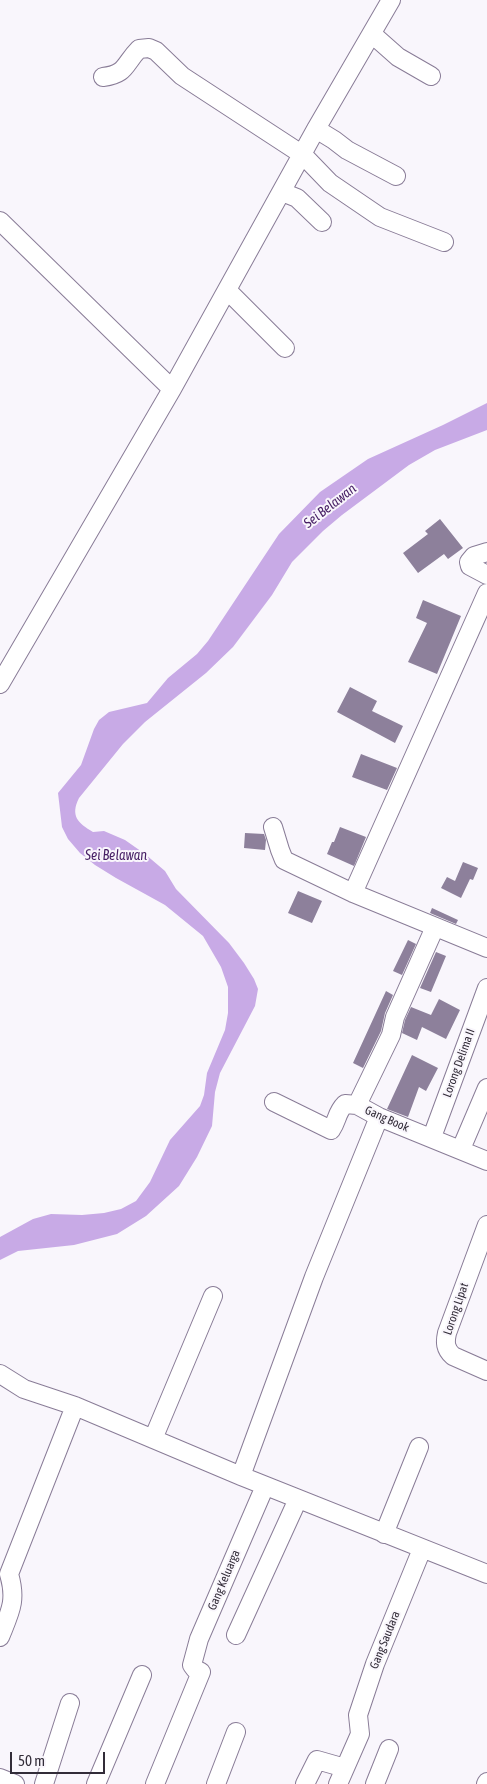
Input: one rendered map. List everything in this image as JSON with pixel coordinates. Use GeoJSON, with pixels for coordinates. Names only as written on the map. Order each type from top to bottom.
{"type":"FeatureCollection","features":[{"type":"Feature","properties":{"kind":"street"},"geometry":{"type":"LineString","coordinates":[[0,684],[172,389],[316,130],[391,0]]}},
{"type":"Feature","properties":{"kind":"street"},"geometry":{"type":"LineString","coordinates":[[372,34],[398,57],[431,76]]}},
{"type":"Feature","properties":{"kind":"street"},"geometry":{"type":"LineString","coordinates":[[103,77],[122,72],[138,49],[149,48],[156,51],[182,76],[303,155],[330,183],[380,217],[444,242]]}},
{"type":"Feature","properties":{"kind":"street"},"geometry":{"type":"LineString","coordinates":[[316,130],[334,140],[346,150],[396,176]]}},
{"type":"Feature","properties":{"kind":"street"},"geometry":{"type":"LineString","coordinates":[[282,192],[297,198],[322,222]]}},
{"type":"Feature","properties":{"kind":"street"},"geometry":{"type":"LineString","coordinates":[[0,220],[172,389]]}},
{"type":"Feature","properties":{"kind":"street"},"geometry":{"type":"LineString","coordinates":[[227,290],[286,348]]}},
{"type":"Feature","properties":{"kind":"street"},"geometry":{"type":"LineString","coordinates":[[487,552],[474,556],[469,562],[470,566],[487,574]]}},
{"type":"Feature","properties":{"kind":"street"},"geometry":{"type":"LineString","coordinates":[[353,893],[487,593]]}},
{"type":"Feature","properties":{"kind":"street"},"geometry":{"type":"LineString","coordinates":[[273,827],[284,860],[353,893],[487,948]]}},
{"type":"Feature","properties":{"kind":"street"},"geometry":{"type":"LineString","coordinates":[[357,1105],[391,1035],[395,1017],[435,927]]}},
{"type":"Feature","properties":{"kind":"street","name":"Lorong Delima II"},"geometry":{"type":"LineString","coordinates":[[432,1137],[487,988]]}},
{"type":"Feature","properties":{"kind":"street"},"geometry":{"type":"LineString","coordinates":[[462,1149],[487,1088]]}},
{"type":"Feature","properties":{"kind":"street","name":"Gang Book"},"geometry":{"type":"LineString","coordinates":[[274,1102],[331,1130],[335,1125],[338,1110],[345,1104],[357,1105],[379,1117],[487,1160]]}},
{"type":"Feature","properties":{"kind":"street"},"geometry":{"type":"LineString","coordinates":[[240,1476],[314,1277],[379,1117]]}},
{"type":"Feature","properties":{"kind":"street","name":"Lorong Lipat"},"geometry":{"type":"LineString","coordinates":[[487,1225],[445,1343],[452,1356],[487,1371]]}},
{"type":"Feature","properties":{"kind":"street"},"geometry":{"type":"LineString","coordinates":[[153,1439],[213,1296]]}},
{"type":"Feature","properties":{"kind":"street"},"geometry":{"type":"LineString","coordinates":[[0,1374],[24,1389],[75,1406],[240,1476],[487,1574]]}},
{"type":"Feature","properties":{"kind":"street"},"geometry":{"type":"LineString","coordinates":[[0,1637],[11,1610],[14,1589],[5,1574],[75,1406]]}},
{"type":"Feature","properties":{"kind":"street"},"geometry":{"type":"LineString","coordinates":[[384,1534],[419,1447]]}},
{"type":"Feature","properties":{"kind":"street","name":"Gang Keluarga"},"geometry":{"type":"LineString","coordinates":[[155,1784],[201,1672],[192,1665],[200,1639],[265,1486]]}},
{"type":"Feature","properties":{"kind":"street"},"geometry":{"type":"LineString","coordinates":[[236,1635],[298,1499]]}},
{"type":"Feature","properties":{"kind":"street","name":"Gang Saudara"},"geometry":{"type":"LineString","coordinates":[[342,1776],[360,1734],[358,1715],[375,1664],[422,1549]]}},
{"type":"Feature","properties":{"kind":"street"},"geometry":{"type":"LineString","coordinates":[[96,1784],[142,1675]]}},
{"type":"Feature","properties":{"kind":"street"},"geometry":{"type":"LineString","coordinates":[[44,1784],[70,1703]]}},
{"type":"Feature","properties":{"kind":"street"},"geometry":{"type":"LineString","coordinates":[[216,1784],[236,1732]]}},
{"type":"Feature","properties":{"kind":"street"},"geometry":{"type":"LineString","coordinates":[[375,1784],[389,1749]]}},
{"type":"Feature","properties":{"kind":"street"},"geometry":{"type":"LineString","coordinates":[[305,1784],[317,1760],[342,1776]]}},
{"type":"Feature","properties":{"kind":"street"},"geometry":{"type":"LineString","coordinates":[[0,1778],[15,1784]]}},
{"type":"Feature","properties":{"kind":"water","name":"Sei Belawan"},"geometry":{"type":"Polygon","coordinates":[[[487,403],[487,430],[435,450],[409,465],[323,531],[292,562],[272,595],[233,647],[206,673],[145,722],[123,744],[79,798],[75,810],[80,822],[93,832],[104,831],[125,840],[165,871],[176,889],[229,943],[244,963],[258,989],[255,1006],[220,1073],[215,1092],[212,1126],[197,1157],[179,1186],[146,1216],[117,1234],[74,1245],[18,1251],[0,1260],[0,1237],[33,1219],[51,1214],[82,1215],[104,1213],[121,1209],[136,1201],[150,1182],[170,1140],[200,1106],[204,1095],[207,1073],[225,1030],[228,1013],[228,987],[221,967],[203,936],[165,905],[95,865],[80,853],[68,839],[62,827],[58,793],[81,765],[99,720],[109,712],[147,703],[168,678],[197,654],[208,641],[279,534],[320,492],[368,459],[487,403]]]}},
{"type":"Feature","properties":{"kind":"building"},"geometry":{"type":"Polygon","coordinates":[[[440,519],[463,548],[448,559],[444,554],[418,573],[403,553],[428,534],[425,531],[440,519]]]}},
{"type":"Feature","properties":{"kind":"building"},"geometry":{"type":"Polygon","coordinates":[[[423,600],[461,616],[437,674],[408,662],[427,623],[416,618],[423,600]]]}},
{"type":"Feature","properties":{"kind":"building"},"geometry":{"type":"Polygon","coordinates":[[[350,687],[377,701],[372,711],[403,726],[395,743],[337,712],[350,687]]]}},
{"type":"Feature","properties":{"kind":"building"},"geometry":{"type":"Polygon","coordinates":[[[361,754],[397,768],[387,790],[352,777],[361,754]]]}},
{"type":"Feature","properties":{"kind":"building"},"geometry":{"type":"Polygon","coordinates":[[[340,827],[366,837],[354,866],[327,854],[340,827]]]}},
{"type":"Feature","properties":{"kind":"building"},"geometry":{"type":"Polygon","coordinates":[[[245,833],[264,834],[266,840],[265,850],[244,848],[245,833]]]}},
{"type":"Feature","properties":{"kind":"building"},"geometry":{"type":"Polygon","coordinates":[[[463,862],[478,868],[473,880],[470,879],[461,898],[441,888],[447,877],[455,881],[463,862]]]}},
{"type":"Feature","properties":{"kind":"building"},"geometry":{"type":"Polygon","coordinates":[[[298,891],[322,901],[312,923],[288,913],[298,891]]]}},
{"type":"Feature","properties":{"kind":"building"},"geometry":{"type":"Polygon","coordinates":[[[432,908],[458,920],[456,924],[430,913],[432,908]]]}},
{"type":"Feature","properties":{"kind":"building"},"geometry":{"type":"Polygon","coordinates":[[[408,940],[416,944],[402,975],[393,971],[408,940]]]}},
{"type":"Feature","properties":{"kind":"building"},"geometry":{"type":"Polygon","coordinates":[[[436,952],[446,956],[431,992],[420,988],[436,952]]]}},
{"type":"Feature","properties":{"kind":"building"},"geometry":{"type":"Polygon","coordinates":[[[386,991],[393,995],[385,1013],[381,1031],[363,1068],[353,1063],[386,991]]]}},
{"type":"Feature","properties":{"kind":"building"},"geometry":{"type":"Polygon","coordinates":[[[439,999],[460,1010],[446,1039],[422,1027],[417,1040],[402,1033],[411,1007],[431,1015],[439,999]]]}},
{"type":"Feature","properties":{"kind":"building"},"geometry":{"type":"Polygon","coordinates":[[[412,1055],[438,1068],[426,1091],[419,1087],[408,1117],[387,1109],[412,1055]]]}}]}
